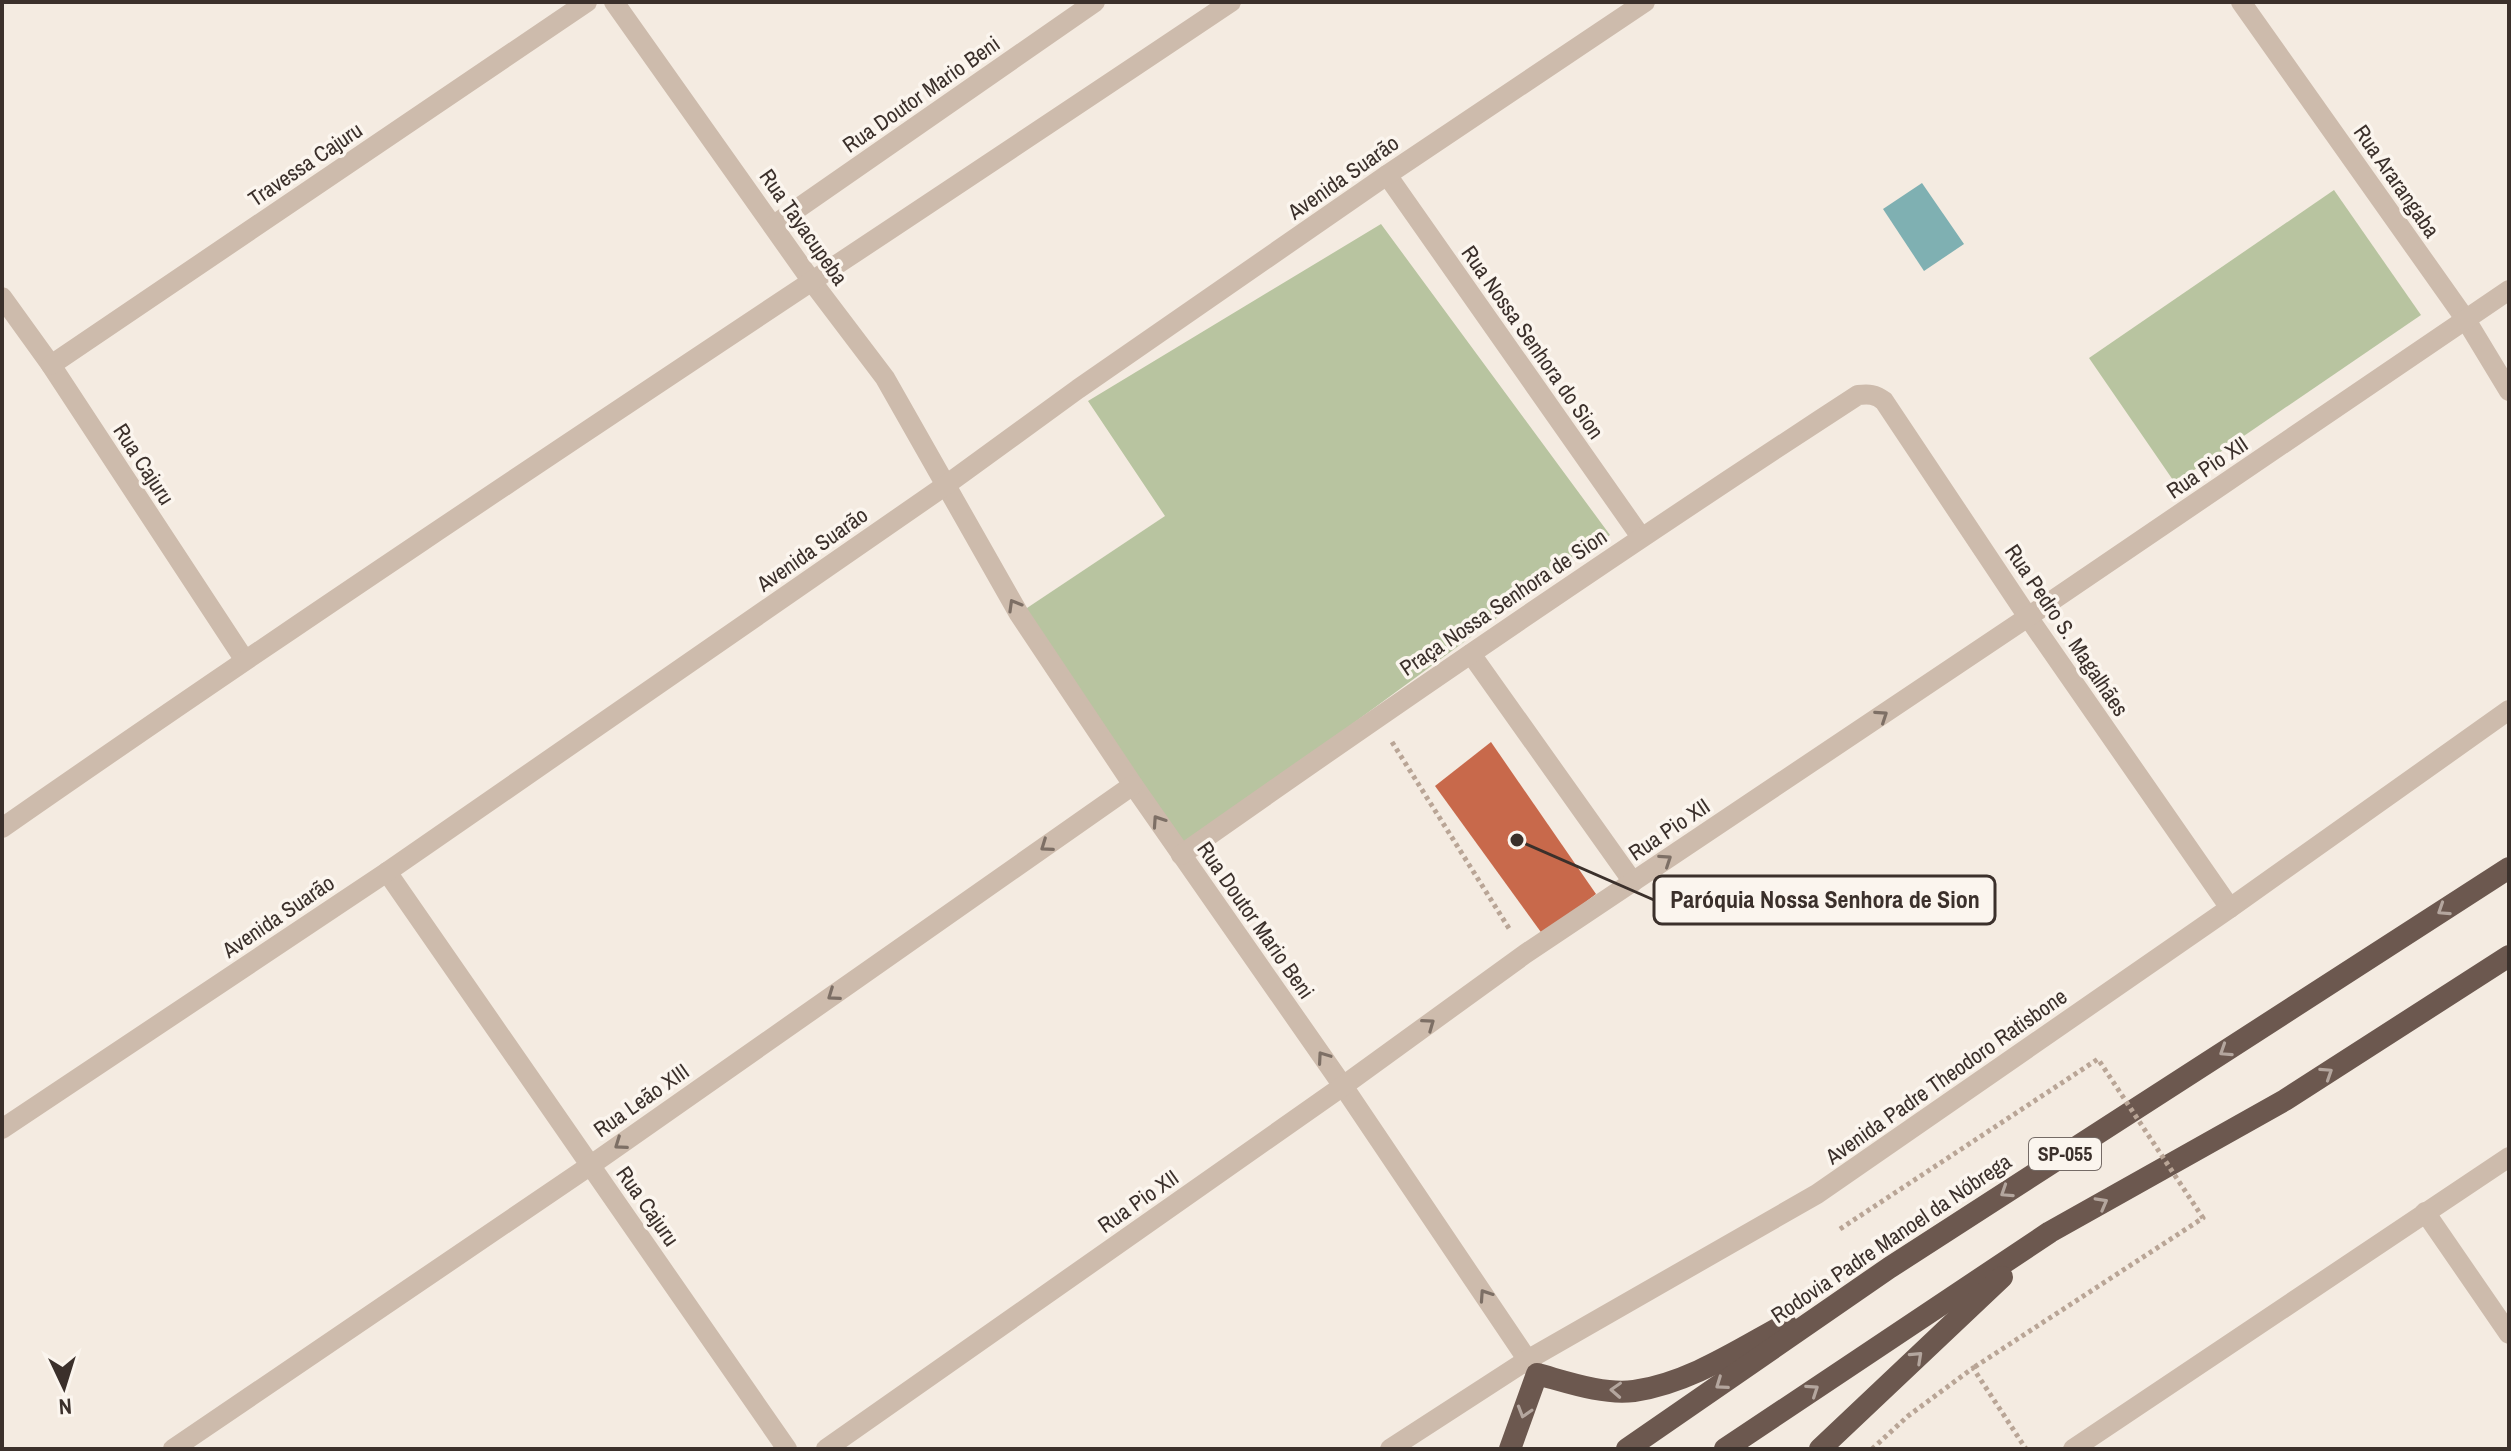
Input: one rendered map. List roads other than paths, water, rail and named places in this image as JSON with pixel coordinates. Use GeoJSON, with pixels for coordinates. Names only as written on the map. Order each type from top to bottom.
{"type":"FeatureCollection","features":[{"type":"Feature","properties":{"kind":"highway","name":"Rodovia Padre Manoel da Nóbrega"},"geometry":{"type":"LineString","coordinates":[[1627,1449],[1889,1268],[2509,868]]}},
{"type":"Feature","properties":{"kind":"highway","name":"SP-055"},"geometry":{"type":"LineString","coordinates":[[1725,1449],[2050,1232],[2285,1100],[2509,956]]}},
{"type":"Feature","properties":{"kind":"highway"},"geometry":{"type":"LineString","coordinates":[[1820,1449],[2050,1232]]}},
{"type":"Feature","properties":{"kind":"highway"},"geometry":{"type":"LineString","coordinates":[[1510,1449],[1533,1367],[1600,1389],[1632,1391],[1664,1384],[1701,1370],[1889,1268]]}},
{"type":"Feature","properties":{"kind":"street","name":"Travessa Cajuru"},"geometry":{"type":"LineString","coordinates":[[51,365],[587,2]]}},
{"type":"Feature","properties":{"kind":"street","name":"Rua Tayacupeba"},"geometry":{"type":"LineString","coordinates":[[614,2],[813,283],[885,378],[946,485]]}},
{"type":"Feature","properties":{"kind":"street","name":"Rua Doutor Mario Beni"},"geometry":{"type":"LineString","coordinates":[[774,225],[1095,2]]}},
{"type":"Feature","properties":{"kind":"street"},"geometry":{"type":"LineString","coordinates":[[2,828],[244,659],[1231,2]]}},
{"type":"Feature","properties":{"kind":"street","name":"Avenida Suarão"},"geometry":{"type":"LineString","coordinates":[[2,1129],[387,872],[1387,175],[1645,2]]}},
{"type":"Feature","properties":{"kind":"street","name":"Rua Ararangaba"},"geometry":{"type":"LineString","coordinates":[[2241,2],[2466,320],[2509,391]]}},
{"type":"Feature","properties":{"kind":"street","name":"Rua Nossa Senhora do Sion"},"geometry":{"type":"LineString","coordinates":[[1387,175],[1641,537]]}},
{"type":"Feature","properties":{"kind":"street","name":"Rua Pio XII"},"geometry":{"type":"LineString","coordinates":[[826,1449],[1343,1086],[1525,954],[2509,290]]}},
{"type":"Feature","properties":{"kind":"street","name":"Rua Cajuru"},"geometry":{"type":"LineString","coordinates":[[2,297],[51,365],[244,659]]}},
{"type":"Feature","properties":{"kind":"street","name":"Praça Nossa Senhora de Sion"},"geometry":{"type":"LineString","coordinates":[[1181,855],[1376,717],[1641,537],[1858,395]]}},
{"type":"Feature","properties":{"kind":"street","name":"Rua Pedro S. Magalhães"},"geometry":{"type":"LineString","coordinates":[[1858,395],[1876,395],[1884,401],[2028,617],[2230,908]]}},
{"type":"Feature","properties":{"kind":"street","name":"Rua Doutor Mario Beni"},"geometry":{"type":"LineString","coordinates":[[946,485],[1019,614],[1533,1367]]}},
{"type":"Feature","properties":{"kind":"street"},"geometry":{"type":"LineString","coordinates":[[1471,654],[1633,882]]}},
{"type":"Feature","properties":{"kind":"street","name":"Avenida Padre Theodoro Ratisbone"},"geometry":{"type":"LineString","coordinates":[[1390,1449],[1533,1367],[1817,1194],[2509,710]]}},
{"type":"Feature","properties":{"kind":"street","name":"Rua Leão XIII"},"geometry":{"type":"LineString","coordinates":[[173,1449],[591,1165],[1133,785]]}},
{"type":"Feature","properties":{"kind":"street","name":"Rua Cajuru"},"geometry":{"type":"LineString","coordinates":[[387,872],[787,1449]]}},
{"type":"Feature","properties":{"kind":"street"},"geometry":{"type":"LineString","coordinates":[[2073,1449],[2509,1157]]}},
{"type":"Feature","properties":{"kind":"street"},"geometry":{"type":"LineString","coordinates":[[2425,1212],[2509,1334]]}},
{"type":"Feature","properties":{"kind":"water"},"geometry":{"type":"Polygon","coordinates":[[[1922,183],[1964,244],[1924,271],[1883,209],[1922,183]]]}},
{"type":"Feature","properties":{"kind":"place","name":"Paróquia Nossa Senhora de Sion"},"geometry":{"type":"Point","coordinates":[1517,840]}}]}
